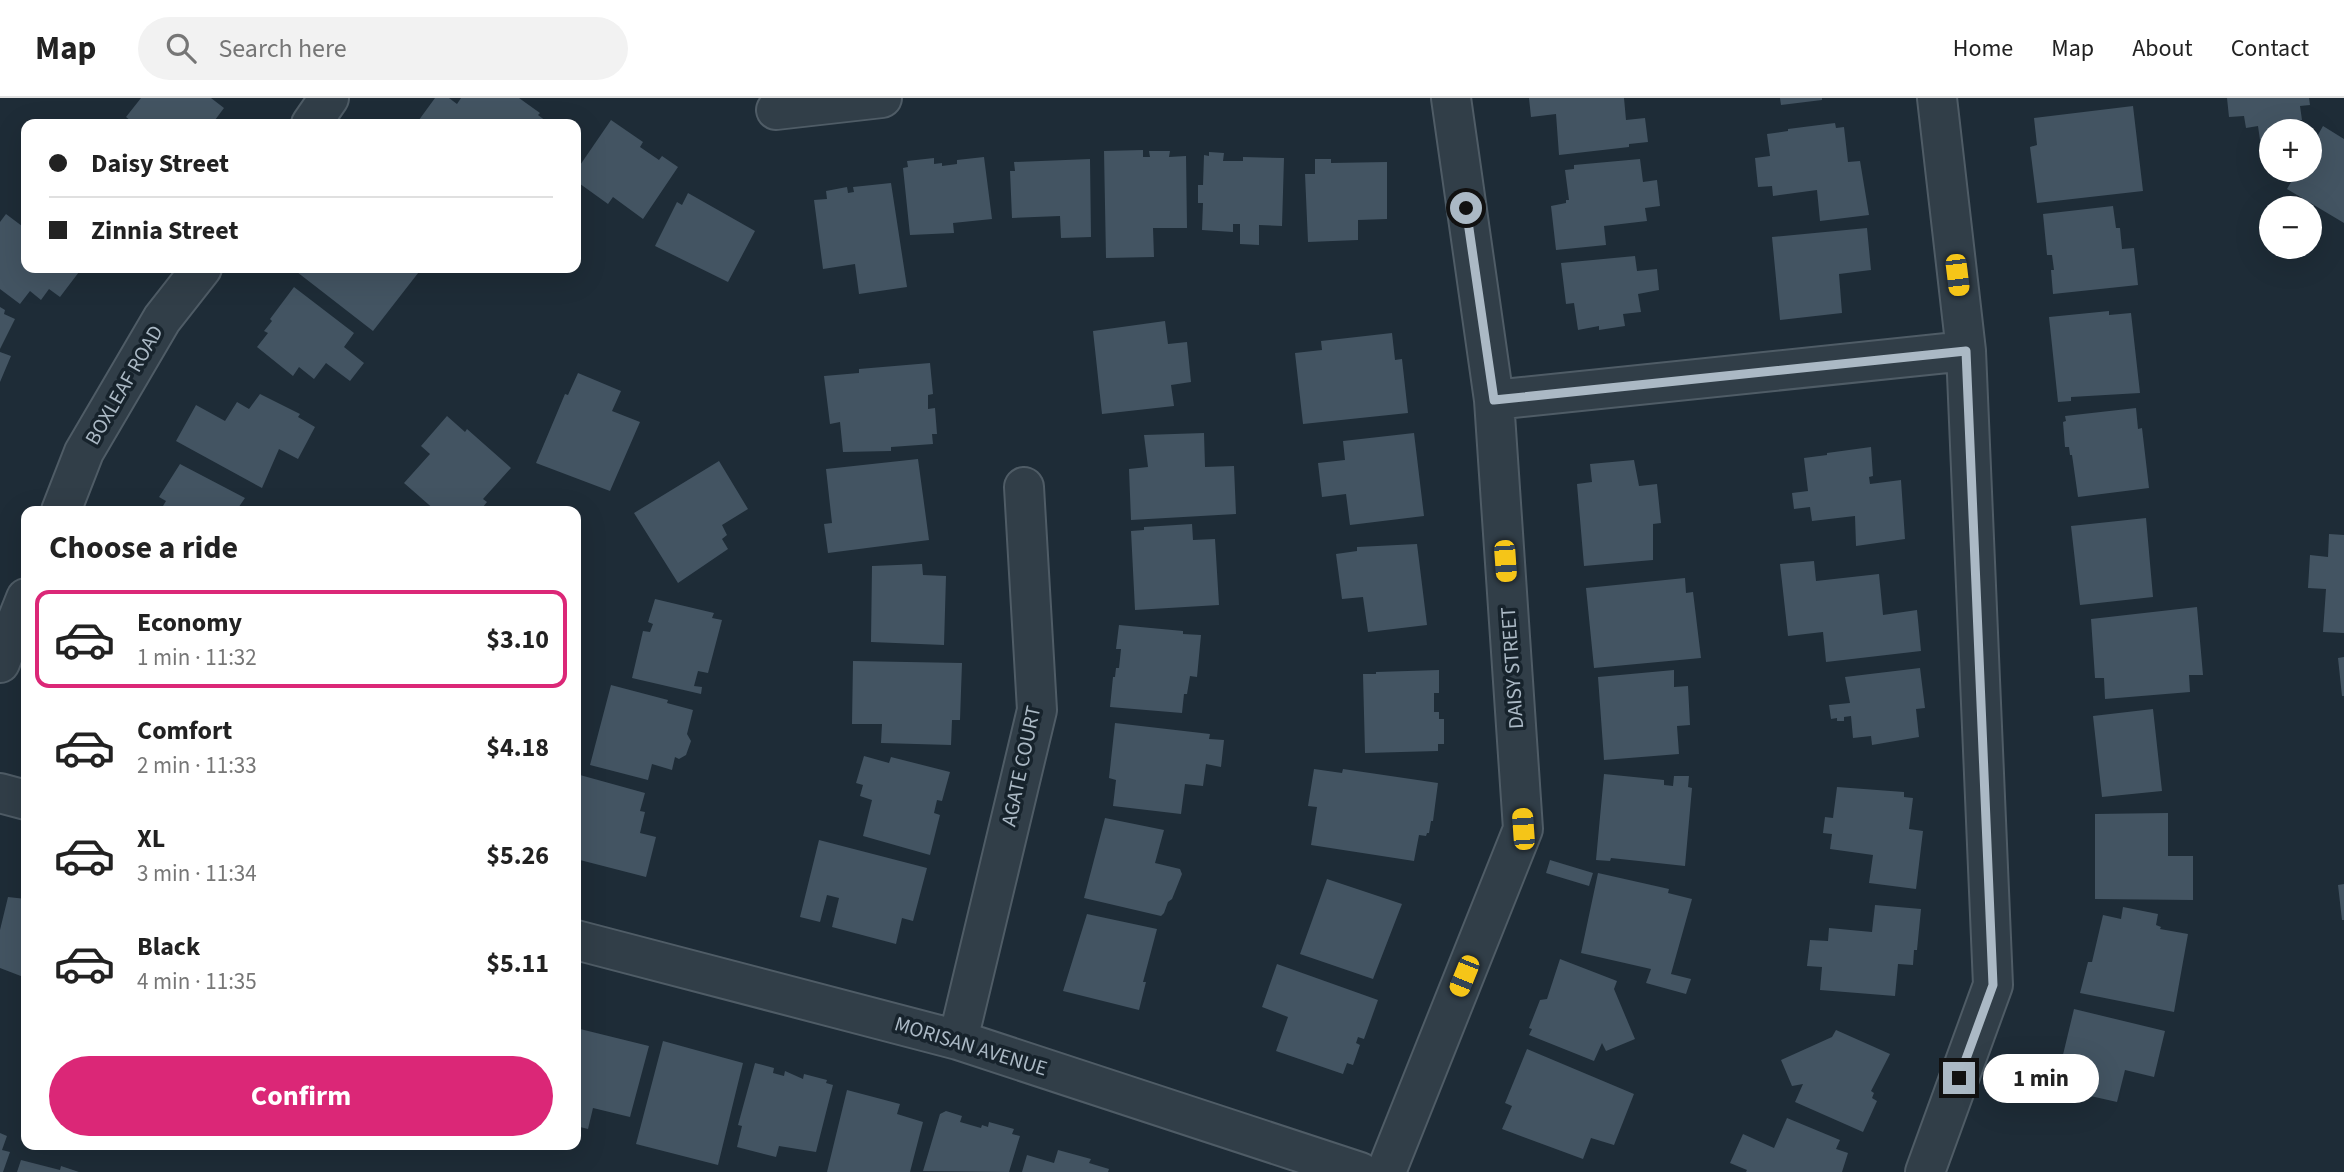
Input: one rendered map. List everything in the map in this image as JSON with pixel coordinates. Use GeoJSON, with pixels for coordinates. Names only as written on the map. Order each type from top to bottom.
{"type":"FeatureCollection","features":[{"type":"Feature","properties":{"kind":"street"},"geometry":{"type":"LineString","coordinates":[[314,119],[329,98]]}},
{"type":"Feature","properties":{"kind":"street"},"geometry":{"type":"LineString","coordinates":[[776,110],[882,98]]}},
{"type":"Feature","properties":{"kind":"street","name":"DAISY STREET"},"geometry":{"type":"LineString","coordinates":[[1386,1172],[1523,829],[1494,400],[1451,98]]}},
{"type":"Feature","properties":{"kind":"street"},"geometry":{"type":"LineString","coordinates":[[1925,1172],[1993,985],[1966,351],[1937,98]]}},
{"type":"Feature","properties":{"kind":"street","name":"BOXLEAF ROAD"},"geometry":{"type":"LineString","coordinates":[[63,506],[84,452],[162,319],[198,273]]}},
{"type":"Feature","properties":{"kind":"street"},"geometry":{"type":"LineString","coordinates":[[1494,400],[1966,351]]}},
{"type":"Feature","properties":{"kind":"street","name":"AGATE COURT"},"geometry":{"type":"LineString","coordinates":[[958,1040],[1037,710],[1024,487]]}},
{"type":"Feature","properties":{"kind":"street"},"geometry":{"type":"LineString","coordinates":[[0,663],[21,610]]}},
{"type":"Feature","properties":{"kind":"street"},"geometry":{"type":"LineString","coordinates":[[0,793],[21,799]]}},
{"type":"Feature","properties":{"kind":"street","name":"MORISAN AVENUE"},"geometry":{"type":"LineString","coordinates":[[581,941],[958,1040],[1360,1172]]}},
{"type":"Feature","properties":{"kind":"building"},"geometry":{"type":"Polygon","coordinates":[[[141,98],[211,98],[224,108],[216,119],[126,117],[141,98]]]}},
{"type":"Feature","properties":{"kind":"building"},"geometry":{"type":"Polygon","coordinates":[[[435,98],[449,98],[457,104],[461,98],[519,98],[540,113],[538,115],[543,119],[420,119],[435,98]]]}},
{"type":"Feature","properties":{"kind":"building"},"geometry":{"type":"Polygon","coordinates":[[[1529,98],[1624,98],[1626,120],[1645,118],[1648,142],[1629,144],[1629,147],[1559,155],[1556,114],[1531,117],[1529,98]]]}},
{"type":"Feature","properties":{"kind":"building"},"geometry":{"type":"Polygon","coordinates":[[[1780,98],[1822,98],[1822,100],[1781,105],[1780,98]]]}},
{"type":"Feature","properties":{"kind":"building"},"geometry":{"type":"Polygon","coordinates":[[[2227,98],[2309,98],[2310,105],[2300,106],[2302,119],[2259,119],[2259,133],[2258,126],[2246,128],[2244,116],[2229,117],[2227,98]]]}},
{"type":"Feature","properties":{"kind":"building"},"geometry":{"type":"Polygon","coordinates":[[[2133,106],[2143,191],[2037,203],[2030,147],[2037,145],[2034,118],[2133,106]]]}},
{"type":"Feature","properties":{"kind":"building"},"geometry":{"type":"Polygon","coordinates":[[[611,120],[643,142],[640,147],[659,160],[662,156],[678,167],[643,219],[613,197],[608,204],[581,185],[581,164],[611,120]]]}},
{"type":"Feature","properties":{"kind":"building"},"geometry":{"type":"Polygon","coordinates":[[[1835,123],[1836,128],[1844,127],[1848,162],[1860,161],[1869,215],[1820,221],[1817,190],[1773,196],[1772,186],[1758,187],[1755,158],[1770,156],[1767,134],[1835,123]]]}},
{"type":"Feature","properties":{"kind":"building"},"geometry":{"type":"Polygon","coordinates":[[[2322,128],[2344,139],[2344,223],[2322,210],[2322,196],[2299,196],[2287,189],[2291,182],[2322,182],[2322,128]]]}},
{"type":"Feature","properties":{"kind":"building"},"geometry":{"type":"Polygon","coordinates":[[[1143,150],[1143,157],[1150,157],[1149,151],[1170,151],[1169,157],[1186,156],[1187,228],[1153,228],[1154,257],[1106,258],[1104,151],[1143,150]]]}},
{"type":"Feature","properties":{"kind":"building"},"geometry":{"type":"Polygon","coordinates":[[[1209,152],[1224,153],[1223,161],[1243,161],[1243,157],[1284,158],[1282,226],[1259,225],[1259,245],[1240,244],[1240,224],[1233,224],[1233,232],[1202,230],[1203,203],[1198,203],[1198,185],[1203,185],[1204,155],[1209,156],[1209,152]]]}},
{"type":"Feature","properties":{"kind":"building"},"geometry":{"type":"Polygon","coordinates":[[[984,157],[992,219],[953,223],[954,233],[910,235],[903,168],[908,167],[907,161],[934,158],[934,164],[942,163],[942,166],[957,164],[957,160],[984,157]]]}},
{"type":"Feature","properties":{"kind":"building"},"geometry":{"type":"Polygon","coordinates":[[[1090,159],[1091,237],[1061,238],[1060,216],[1012,218],[1010,171],[1015,171],[1014,162],[1090,159]]]}},
{"type":"Feature","properties":{"kind":"building"},"geometry":{"type":"Polygon","coordinates":[[[1315,159],[1331,159],[1331,163],[1387,162],[1387,219],[1358,220],[1358,240],[1308,242],[1305,174],[1315,174],[1315,159]]]}},
{"type":"Feature","properties":{"kind":"building"},"geometry":{"type":"Polygon","coordinates":[[[1640,159],[1643,182],[1657,180],[1660,206],[1645,208],[1647,221],[1604,226],[1606,245],[1556,250],[1551,206],[1569,200],[1565,170],[1574,169],[1574,165],[1640,159]]]}},
{"type":"Feature","properties":{"kind":"building"},"geometry":{"type":"Polygon","coordinates":[[[891,183],[907,287],[859,294],[855,264],[823,269],[814,200],[827,199],[826,191],[847,187],[848,193],[854,192],[853,187],[891,183]]]}},
{"type":"Feature","properties":{"kind":"building"},"geometry":{"type":"Polygon","coordinates":[[[688,193],[755,231],[728,282],[655,246],[677,202],[682,205],[688,193]]]}},
{"type":"Feature","properties":{"kind":"building"},"geometry":{"type":"Polygon","coordinates":[[[2113,206],[2116,228],[2120,228],[2122,249],[2134,248],[2138,285],[2053,294],[2051,270],[2054,270],[2052,255],[2047,255],[2043,214],[2113,206]]]}},
{"type":"Feature","properties":{"kind":"building"},"geometry":{"type":"Polygon","coordinates":[[[6,214],[21,225],[21,273],[78,273],[60,297],[49,289],[41,300],[30,291],[20,304],[0,289],[0,222],[6,214]]]}},
{"type":"Feature","properties":{"kind":"building"},"geometry":{"type":"Polygon","coordinates":[[[1867,228],[1871,270],[1839,274],[1842,313],[1780,320],[1772,237],[1867,228]]]}},
{"type":"Feature","properties":{"kind":"building"},"geometry":{"type":"Polygon","coordinates":[[[1635,256],[1637,271],[1657,269],[1659,290],[1638,294],[1641,312],[1623,314],[1625,326],[1599,330],[1599,326],[1578,330],[1574,303],[1566,304],[1561,263],[1635,256]]]}},
{"type":"Feature","properties":{"kind":"building"},"geometry":{"type":"Polygon","coordinates":[[[298,273],[418,273],[373,331],[298,273]]]}},
{"type":"Feature","properties":{"kind":"building"},"geometry":{"type":"Polygon","coordinates":[[[294,287],[354,333],[344,347],[364,363],[350,381],[326,363],[314,379],[299,367],[293,376],[257,347],[268,333],[264,331],[272,321],[270,319],[294,287]]]}},
{"type":"Feature","properties":{"kind":"building"},"geometry":{"type":"Polygon","coordinates":[[[0,307],[5,310],[4,314],[15,319],[0,349],[0,307]]]}},
{"type":"Feature","properties":{"kind":"building"},"geometry":{"type":"Polygon","coordinates":[[[2109,311],[2109,315],[2131,313],[2140,393],[2071,397],[2071,401],[2058,402],[2049,317],[2109,311]]]}},
{"type":"Feature","properties":{"kind":"building"},"geometry":{"type":"Polygon","coordinates":[[[1165,321],[1168,344],[1187,342],[1191,382],[1171,385],[1174,406],[1102,414],[1093,331],[1165,321]]]}},
{"type":"Feature","properties":{"kind":"building"},"geometry":{"type":"Polygon","coordinates":[[[1392,333],[1395,360],[1402,359],[1408,413],[1303,424],[1295,353],[1322,350],[1321,341],[1392,333]]]}},
{"type":"Feature","properties":{"kind":"building"},"geometry":{"type":"Polygon","coordinates":[[[0,352],[11,356],[0,382],[0,352]]]}},
{"type":"Feature","properties":{"kind":"building"},"geometry":{"type":"Polygon","coordinates":[[[930,363],[933,394],[928,395],[928,409],[935,408],[937,434],[932,434],[933,444],[891,447],[891,451],[843,452],[840,422],[830,424],[824,376],[859,373],[859,369],[930,363]]]}},
{"type":"Feature","properties":{"kind":"building"},"geometry":{"type":"Polygon","coordinates":[[[578,373],[621,391],[612,411],[640,422],[610,491],[536,463],[565,394],[568,395],[578,373]]]}},
{"type":"Feature","properties":{"kind":"building"},"geometry":{"type":"Polygon","coordinates":[[[260,394],[300,414],[298,417],[315,427],[298,459],[279,449],[262,488],[176,441],[196,405],[225,421],[237,402],[249,409],[260,394]]]}},
{"type":"Feature","properties":{"kind":"building"},"geometry":{"type":"Polygon","coordinates":[[[2136,408],[2138,429],[2142,428],[2149,488],[2078,497],[2072,455],[2069,447],[2065,447],[2065,416],[2136,408]]]}},
{"type":"Feature","properties":{"kind":"building"},"geometry":{"type":"Polygon","coordinates":[[[447,416],[465,432],[467,429],[511,468],[483,499],[487,502],[484,506],[430,506],[404,483],[430,454],[421,446],[447,416]]]}},
{"type":"Feature","properties":{"kind":"building"},"geometry":{"type":"Polygon","coordinates":[[[1204,433],[1205,467],[1234,466],[1236,514],[1131,520],[1129,469],[1148,467],[1144,435],[1204,433]]]}},
{"type":"Feature","properties":{"kind":"building"},"geometry":{"type":"Polygon","coordinates":[[[1414,433],[1424,516],[1350,525],[1346,494],[1322,497],[1318,463],[1345,460],[1343,441],[1414,433]]]}},
{"type":"Feature","properties":{"kind":"building"},"geometry":{"type":"Polygon","coordinates":[[[1871,447],[1873,476],[1869,477],[1870,484],[1901,480],[1905,539],[1856,546],[1855,516],[1812,521],[1810,507],[1794,509],[1792,493],[1808,491],[1804,458],[1871,447]]]}},
{"type":"Feature","properties":{"kind":"building"},"geometry":{"type":"Polygon","coordinates":[[[918,459],[929,540],[828,553],[824,524],[832,523],[826,469],[918,459]]]}},
{"type":"Feature","properties":{"kind":"building"},"geometry":{"type":"Polygon","coordinates":[[[1634,460],[1639,486],[1657,484],[1661,523],[1653,524],[1653,560],[1584,566],[1577,484],[1592,482],[1590,464],[1634,460]]]}},
{"type":"Feature","properties":{"kind":"building"},"geometry":{"type":"Polygon","coordinates":[[[719,461],[748,509],[722,525],[727,535],[722,539],[728,549],[678,583],[634,513],[719,461]]]}},
{"type":"Feature","properties":{"kind":"building"},"geometry":{"type":"Polygon","coordinates":[[[180,464],[245,498],[239,506],[163,506],[166,501],[159,497],[180,464]]]}},
{"type":"Feature","properties":{"kind":"building"},"geometry":{"type":"Polygon","coordinates":[[[2146,518],[2153,597],[2080,605],[2071,526],[2146,518]]]}},
{"type":"Feature","properties":{"kind":"building"},"geometry":{"type":"Polygon","coordinates":[[[1192,524],[1193,540],[1215,539],[1219,605],[1135,610],[1131,531],[1144,530],[1144,527],[1192,524]]]}},
{"type":"Feature","properties":{"kind":"building"},"geometry":{"type":"Polygon","coordinates":[[[2329,534],[2344,535],[2344,633],[2323,632],[2326,589],[2308,588],[2310,555],[2328,557],[2329,534]]]}},
{"type":"Feature","properties":{"kind":"building"},"geometry":{"type":"Polygon","coordinates":[[[1417,544],[1427,625],[1368,632],[1363,597],[1342,599],[1336,554],[1357,551],[1357,547],[1417,544]]]}},
{"type":"Feature","properties":{"kind":"building"},"geometry":{"type":"Polygon","coordinates":[[[1814,561],[1816,581],[1879,574],[1883,615],[1917,610],[1921,651],[1826,662],[1823,632],[1788,636],[1780,564],[1814,561]]]}},
{"type":"Feature","properties":{"kind":"building"},"geometry":{"type":"Polygon","coordinates":[[[922,564],[923,575],[946,576],[944,645],[871,642],[872,566],[922,564]]]}},
{"type":"Feature","properties":{"kind":"building"},"geometry":{"type":"Polygon","coordinates":[[[1685,578],[1686,593],[1693,592],[1701,658],[1594,668],[1586,588],[1685,578]]]}},
{"type":"Feature","properties":{"kind":"building"},"geometry":{"type":"Polygon","coordinates":[[[655,599],[714,613],[712,618],[722,620],[708,673],[698,671],[694,686],[702,687],[701,694],[632,678],[643,631],[650,632],[653,624],[648,622],[655,599]]]}},
{"type":"Feature","properties":{"kind":"building"},"geometry":{"type":"Polygon","coordinates":[[[2197,607],[2203,675],[2189,675],[2190,692],[2105,699],[2104,678],[2095,678],[2091,619],[2197,607]]]}},
{"type":"Feature","properties":{"kind":"building"},"geometry":{"type":"Polygon","coordinates":[[[1119,625],[1201,635],[1197,677],[1190,676],[1182,713],[1110,707],[1113,677],[1116,668],[1119,668],[1121,649],[1116,649],[1119,625]]]}},
{"type":"Feature","properties":{"kind":"building"},"geometry":{"type":"Polygon","coordinates":[[[2344,657],[2344,696],[2342,696],[2338,658],[2344,657]]]}},
{"type":"Feature","properties":{"kind":"building"},"geometry":{"type":"Polygon","coordinates":[[[853,661],[962,663],[960,720],[952,720],[951,745],[881,743],[882,724],[852,724],[853,661]]]}},
{"type":"Feature","properties":{"kind":"building"},"geometry":{"type":"Polygon","coordinates":[[[1920,668],[1925,708],[1916,709],[1919,737],[1872,745],[1871,736],[1853,738],[1851,716],[1844,717],[1844,721],[1831,719],[1829,705],[1850,703],[1845,677],[1920,668]]]}},
{"type":"Feature","properties":{"kind":"building"},"geometry":{"type":"Polygon","coordinates":[[[1439,670],[1439,693],[1434,693],[1434,712],[1439,712],[1439,719],[1444,719],[1444,744],[1438,744],[1438,751],[1365,753],[1363,674],[1439,670]]]}},
{"type":"Feature","properties":{"kind":"building"},"geometry":{"type":"Polygon","coordinates":[[[1674,670],[1674,687],[1688,686],[1690,725],[1677,726],[1679,754],[1604,760],[1598,677],[1674,670]]]}},
{"type":"Feature","properties":{"kind":"building"},"geometry":{"type":"Polygon","coordinates":[[[611,685],[668,700],[667,703],[693,710],[687,734],[691,741],[686,755],[679,759],[675,757],[672,770],[652,764],[648,780],[590,765],[611,685]]]}},
{"type":"Feature","properties":{"kind":"building"},"geometry":{"type":"Polygon","coordinates":[[[2153,709],[2162,791],[2102,797],[2093,716],[2153,709]]]}},
{"type":"Feature","properties":{"kind":"building"},"geometry":{"type":"Polygon","coordinates":[[[1115,723],[1210,734],[1209,739],[1224,740],[1221,767],[1206,764],[1203,786],[1185,784],[1181,814],[1113,806],[1116,780],[1109,778],[1115,723]]]}},
{"type":"Feature","properties":{"kind":"building"},"geometry":{"type":"Polygon","coordinates":[[[864,756],[889,763],[891,757],[950,772],[942,801],[937,800],[934,813],[940,815],[930,855],[863,836],[872,800],[860,796],[863,785],[856,783],[864,756]]]}},
{"type":"Feature","properties":{"kind":"building"},"geometry":{"type":"Polygon","coordinates":[[[1314,769],[1342,773],[1343,769],[1438,783],[1433,821],[1426,836],[1419,835],[1414,861],[1311,845],[1317,807],[1308,806],[1314,769]]]}},
{"type":"Feature","properties":{"kind":"building"},"geometry":{"type":"Polygon","coordinates":[[[1604,774],[1664,780],[1664,785],[1673,786],[1674,776],[1689,776],[1688,787],[1692,788],[1685,866],[1611,858],[1610,861],[1596,860],[1604,774]]]}},
{"type":"Feature","properties":{"kind":"building"},"geometry":{"type":"Polygon","coordinates":[[[581,775],[645,793],[640,811],[645,812],[640,833],[656,837],[646,877],[581,860],[581,775]]]}},
{"type":"Feature","properties":{"kind":"building"},"geometry":{"type":"Polygon","coordinates":[[[1837,787],[1904,792],[1904,797],[1913,798],[1909,829],[1923,831],[1916,889],[1869,883],[1873,855],[1830,849],[1832,834],[1823,833],[1825,817],[1833,818],[1837,787]]]}},
{"type":"Feature","properties":{"kind":"building"},"geometry":{"type":"Polygon","coordinates":[[[2168,813],[2168,856],[2193,856],[2193,900],[2095,899],[2095,814],[2168,813]]]}},
{"type":"Feature","properties":{"kind":"building"},"geometry":{"type":"Polygon","coordinates":[[[1105,818],[1164,830],[1155,863],[1180,869],[1182,874],[1172,899],[1161,916],[1084,898],[1105,818]]]}},
{"type":"Feature","properties":{"kind":"building"},"geometry":{"type":"Polygon","coordinates":[[[819,840],[927,868],[913,921],[902,918],[896,944],[832,927],[839,898],[827,895],[820,922],[800,917],[819,840]]]}},
{"type":"Feature","properties":{"kind":"building"},"geometry":{"type":"Polygon","coordinates":[[[1550,860],[1593,873],[1589,886],[1546,873],[1550,860]]]}},
{"type":"Feature","properties":{"kind":"building"},"geometry":{"type":"Polygon","coordinates":[[[1598,873],[1669,889],[1668,893],[1692,899],[1671,974],[1691,979],[1686,994],[1646,983],[1651,969],[1581,953],[1598,873]]]}},
{"type":"Feature","properties":{"kind":"building"},"geometry":{"type":"Polygon","coordinates":[[[1327,879],[1402,904],[1373,979],[1300,954],[1327,879]]]}},
{"type":"Feature","properties":{"kind":"building"},"geometry":{"type":"Polygon","coordinates":[[[2344,884],[2344,920],[2342,920],[2338,885],[2344,884]]]}},
{"type":"Feature","properties":{"kind":"building"},"geometry":{"type":"Polygon","coordinates":[[[8,897],[21,898],[21,976],[0,968],[0,930],[8,897]]]}},
{"type":"Feature","properties":{"kind":"building"},"geometry":{"type":"Polygon","coordinates":[[[1875,905],[1921,909],[1913,965],[1898,964],[1895,996],[1820,990],[1822,967],[1807,966],[1810,940],[1828,941],[1829,928],[1872,932],[1875,905]]]}},
{"type":"Feature","properties":{"kind":"building"},"geometry":{"type":"Polygon","coordinates":[[[2123,907],[2158,914],[2156,925],[2161,927],[2160,929],[2188,934],[2174,1012],[2080,993],[2088,962],[2092,962],[2103,915],[2121,919],[2123,907]]]}},
{"type":"Feature","properties":{"kind":"building"},"geometry":{"type":"Polygon","coordinates":[[[1087,914],[1157,929],[1143,982],[1146,982],[1139,1010],[1063,991],[1087,914]]]}},
{"type":"Feature","properties":{"kind":"building"},"geometry":{"type":"Polygon","coordinates":[[[1560,959],[1617,981],[1614,989],[1635,1039],[1606,1051],[1602,1043],[1594,1061],[1529,1035],[1540,1000],[1547,999],[1560,959]]]}},
{"type":"Feature","properties":{"kind":"building"},"geometry":{"type":"Polygon","coordinates":[[[1277,964],[1378,1000],[1364,1039],[1358,1037],[1356,1043],[1360,1045],[1353,1065],[1347,1063],[1343,1074],[1276,1051],[1288,1017],[1262,1007],[1277,964]]]}},
{"type":"Feature","properties":{"kind":"building"},"geometry":{"type":"Polygon","coordinates":[[[2074,1009],[2165,1031],[2154,1077],[2125,1070],[2117,1102],[2055,1088],[2074,1009]]]}},
{"type":"Feature","properties":{"kind":"building"},"geometry":{"type":"Polygon","coordinates":[[[581,1029],[649,1046],[630,1117],[593,1108],[588,1129],[581,1127],[581,1029]]]}},
{"type":"Feature","properties":{"kind":"building"},"geometry":{"type":"Polygon","coordinates":[[[1836,1030],[1890,1054],[1871,1091],[1874,1093],[1872,1098],[1877,1101],[1863,1132],[1795,1102],[1803,1084],[1792,1086],[1781,1060],[1832,1037],[1836,1030]]]}},
{"type":"Feature","properties":{"kind":"building"},"geometry":{"type":"Polygon","coordinates":[[[663,1041],[743,1063],[718,1165],[636,1144],[663,1041]]]}},
{"type":"Feature","properties":{"kind":"building"},"geometry":{"type":"Polygon","coordinates":[[[1527,1049],[1634,1094],[1614,1145],[1591,1138],[1583,1159],[1502,1129],[1512,1106],[1505,1103],[1527,1049]]]}},
{"type":"Feature","properties":{"kind":"building"},"geometry":{"type":"Polygon","coordinates":[[[755,1063],[774,1068],[773,1073],[784,1076],[785,1071],[803,1079],[804,1074],[827,1080],[826,1083],[833,1085],[816,1152],[779,1146],[776,1157],[737,1147],[742,1126],[738,1125],[755,1063]]]}},
{"type":"Feature","properties":{"kind":"building"},"geometry":{"type":"Polygon","coordinates":[[[847,1090],[900,1104],[897,1114],[923,1122],[910,1172],[827,1172],[847,1090]]]}},
{"type":"Feature","properties":{"kind":"building"},"geometry":{"type":"Polygon","coordinates":[[[946,1111],[962,1116],[960,1122],[981,1128],[982,1125],[988,1127],[989,1122],[1014,1129],[1012,1134],[1020,1136],[1009,1172],[923,1171],[940,1114],[946,1111]]]}},
{"type":"Feature","properties":{"kind":"building"},"geometry":{"type":"Polygon","coordinates":[[[1787,1118],[1840,1140],[1836,1149],[1848,1153],[1842,1172],[1746,1172],[1747,1170],[1730,1163],[1743,1134],[1774,1148],[1787,1118]]]}},
{"type":"Feature","properties":{"kind":"building"},"geometry":{"type":"Polygon","coordinates":[[[0,1133],[7,1136],[2,1150],[10,1152],[3,1172],[0,1172],[0,1133]]]}},
{"type":"Feature","properties":{"kind":"building"},"geometry":{"type":"Polygon","coordinates":[[[1058,1150],[1091,1159],[1089,1163],[1109,1169],[1108,1172],[1022,1172],[1027,1155],[1054,1163],[1058,1150]]]}},
{"type":"Feature","properties":{"kind":"building"},"geometry":{"type":"Polygon","coordinates":[[[21,1160],[60,1170],[61,1166],[79,1172],[17,1172],[21,1160]]]}},
{"type":"Feature","properties":{"kind":"route"},"geometry":{"type":"LineString","coordinates":[[1466,208],[1494,400],[1966,351],[1993,985],[1959,1078]]}}]}
